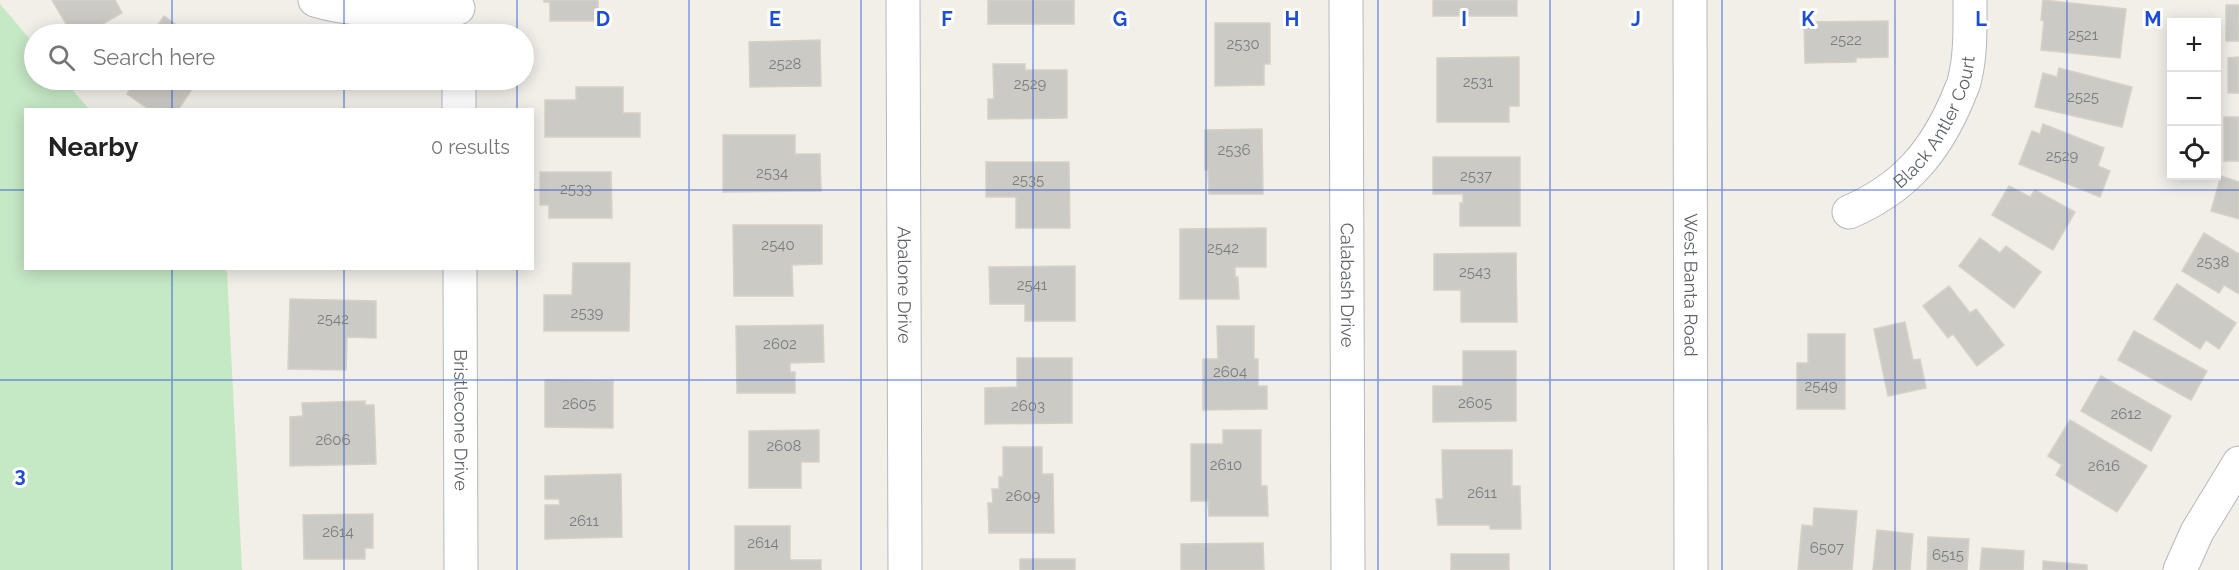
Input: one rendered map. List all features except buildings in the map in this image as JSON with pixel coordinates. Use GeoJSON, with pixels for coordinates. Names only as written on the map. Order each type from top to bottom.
{"type":"FeatureCollection","features":[{"type":"Feature","properties":{"kind":"street"},"geometry":{"type":"LineString","coordinates":[[315,0],[357,8],[458,14]]}},
{"type":"Feature","properties":{"kind":"street","name":"Abalone Drive"},"geometry":{"type":"LineString","coordinates":[[903,0],[905,570]]}},
{"type":"Feature","properties":{"kind":"street","name":"Calabash Drive"},"geometry":{"type":"LineString","coordinates":[[1346,0],[1348,570]]}},
{"type":"Feature","properties":{"kind":"street","name":"West Banta Road"},"geometry":{"type":"LineString","coordinates":[[1690,0],[1691,570]]}},
{"type":"Feature","properties":{"kind":"street","name":"Black Antler Court"},"geometry":{"type":"LineString","coordinates":[[1849,212],[1863,206],[1904,179],[1931,150],[1945,128],[1964,84],[1970,44],[1970,0]]}},
{"type":"Feature","properties":{"kind":"street"},"geometry":{"type":"LineString","coordinates":[[459,90],[459,108]]}},
{"type":"Feature","properties":{"kind":"street","name":"Bristlecone Drive"},"geometry":{"type":"LineString","coordinates":[[460,270],[461,570]]}},
{"type":"Feature","properties":{"kind":"street"},"geometry":{"type":"LineString","coordinates":[[2180,570],[2197,532],[2239,463]]}},
{"type":"Feature","properties":{"kind":"green space"},"geometry":{"type":"Polygon","coordinates":[[[0,4],[24,32],[24,90],[73,90],[88,108],[24,108],[24,270],[226,270],[227,272],[242,570],[0,570],[0,4]]]}}]}
